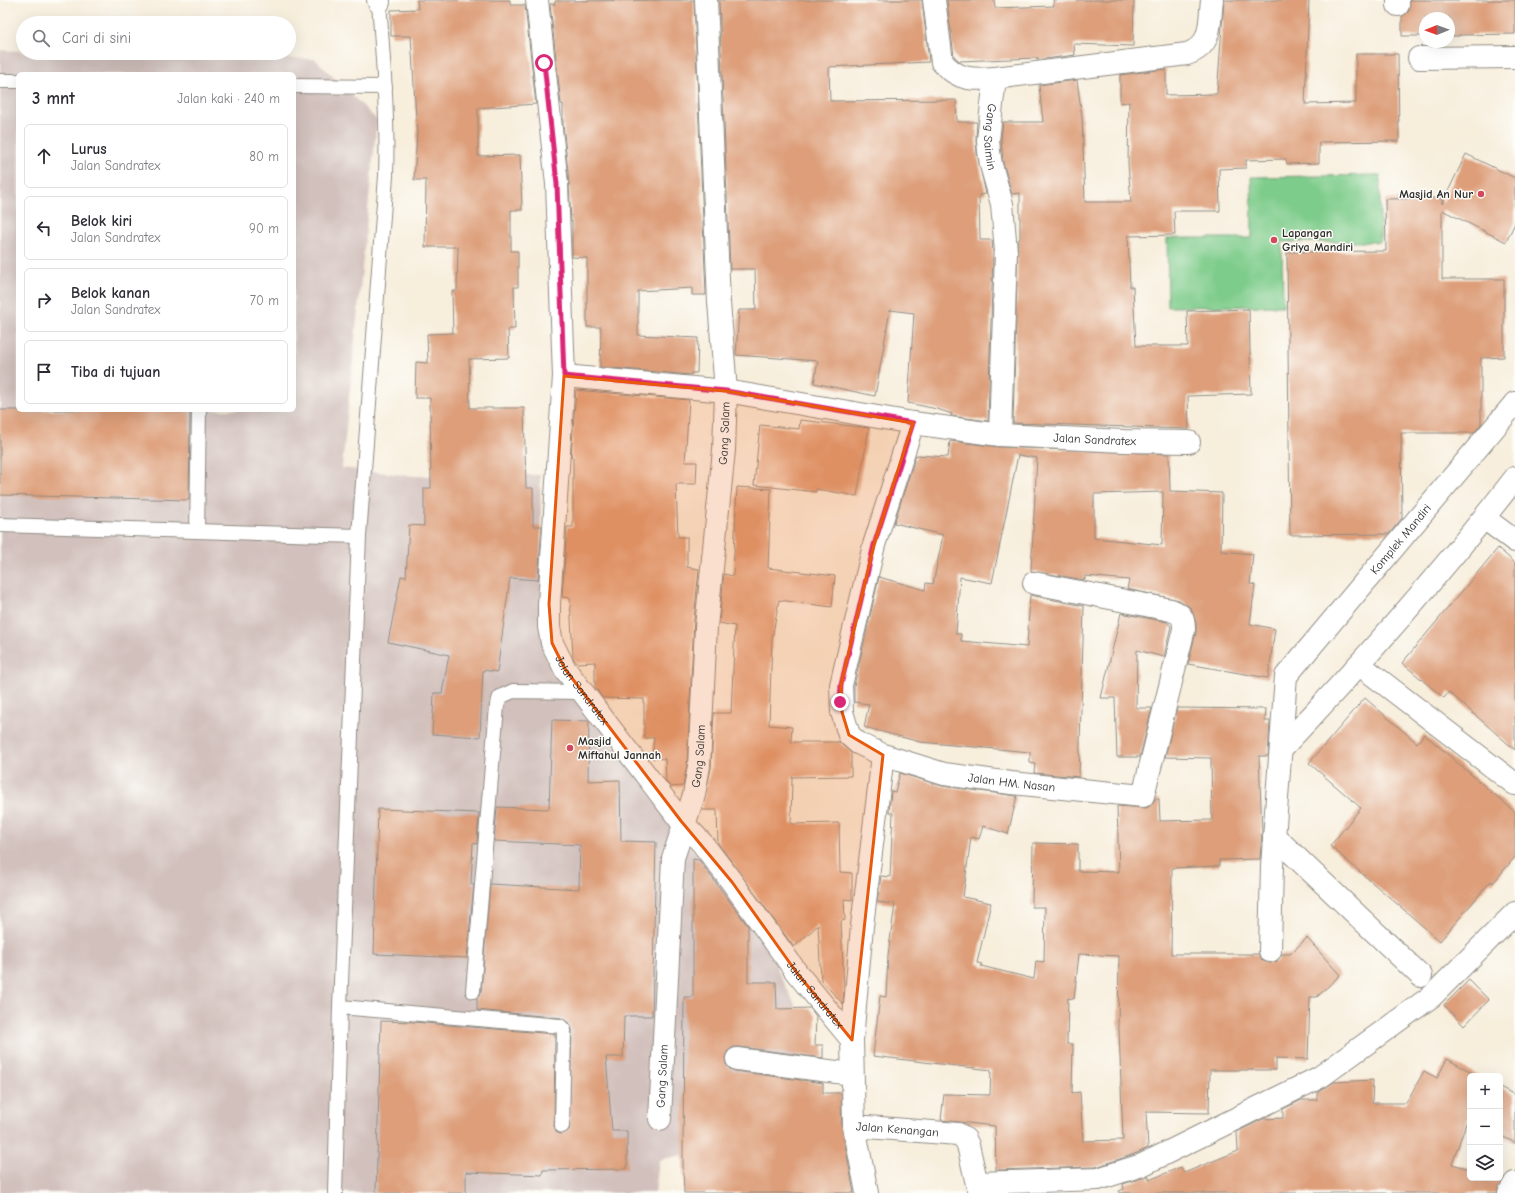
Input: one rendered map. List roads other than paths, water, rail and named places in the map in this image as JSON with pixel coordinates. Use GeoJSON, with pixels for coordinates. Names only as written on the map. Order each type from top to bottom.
{"type":"FeatureCollection","features":[{"type":"Feature","properties":{"kind":"street","name":"Jalan Sandratex"},"geometry":{"type":"LineString","coordinates":[[537,0],[557,184],[564,376],[549,604],[549,627],[558,657],[581,692],[684,824],[702,843],[732,882],[797,973],[852,1040]]}},
{"type":"Feature","properties":{"kind":"street","name":"Gang Salam"},"geometry":{"type":"LineString","coordinates":[[660,1119],[673,858],[694,795],[699,766],[706,627],[724,450],[726,391],[719,302],[706,0]]}},
{"type":"Feature","properties":{"kind":"street"},"geometry":{"type":"LineString","coordinates":[[934,0],[942,62],[948,69],[962,77],[973,80],[1187,54],[1199,49],[1208,36],[1212,0]]}},
{"type":"Feature","properties":{"kind":"street"},"geometry":{"type":"LineString","coordinates":[[1419,58],[1515,57]]}},
{"type":"Feature","properties":{"kind":"street","name":"Gang Saimin"},"geometry":{"type":"LineString","coordinates":[[994,78],[988,140],[991,165],[1005,220],[1004,316],[1000,435]]}},
{"type":"Feature","properties":{"kind":"street","name":"Jalan Sandratex"},"geometry":{"type":"LineString","coordinates":[[564,376],[726,391],[913,423],[1000,435],[1124,442],[1189,442]]}},
{"type":"Feature","properties":{"kind":"street","name":"Komplek Mandiri"},"geometry":{"type":"LineString","coordinates":[[1281,749],[1286,676],[1515,403]]}},
{"type":"Feature","properties":{"kind":"street"},"geometry":{"type":"LineString","coordinates":[[883,755],[858,743],[850,735],[842,712],[841,685],[874,545],[913,423]]}},
{"type":"Feature","properties":{"kind":"street"},"geometry":{"type":"LineString","coordinates":[[1270,951],[1274,836],[1281,749],[1360,665],[1484,518],[1515,478]]}},
{"type":"Feature","properties":{"kind":"street"},"geometry":{"type":"LineString","coordinates":[[1484,518],[1515,541]]}},
{"type":"Feature","properties":{"kind":"street","name":"Jalan HM. Nasan"},"geometry":{"type":"LineString","coordinates":[[883,755],[944,774],[1011,783],[1142,796],[1184,628],[1183,618],[1179,613],[1171,610],[1034,584]]}},
{"type":"Feature","properties":{"kind":"street"},"geometry":{"type":"LineString","coordinates":[[1360,665],[1515,784]]}},
{"type":"Feature","properties":{"kind":"street","name":"Jalan Sandratex"},"geometry":{"type":"LineString","coordinates":[[852,1040],[862,926],[883,755]]}},
{"type":"Feature","properties":{"kind":"street"},"geometry":{"type":"LineString","coordinates":[[1274,836],[1421,976]]}},
{"type":"Feature","properties":{"kind":"street","name":"Jalan Kenangan"},"geometry":{"type":"LineString","coordinates":[[852,1040],[854,1126],[958,1134],[965,1139],[968,1145],[978,1188],[1098,1179],[1142,1165],[1320,1078],[1432,996],[1515,913]]}},
{"type":"Feature","properties":{"kind":"street"},"geometry":{"type":"LineString","coordinates":[[737,1059],[852,1074]]}},
{"type":"Feature","properties":{"kind":"street"},"geometry":{"type":"LineString","coordinates":[[854,1126],[867,1193]]}},
{"type":"Feature","properties":{"kind":"street"},"geometry":{"type":"LineString","coordinates":[[1509,1193],[1515,1183]]}},
{"type":"Feature","properties":{"kind":"lane"},"geometry":{"type":"LineString","coordinates":[[335,1193],[340,1007],[359,536],[386,176],[387,143],[385,88],[378,1]]}},
{"type":"Feature","properties":{"kind":"lane"},"geometry":{"type":"LineString","coordinates":[[0,81],[16,82]]}},
{"type":"Feature","properties":{"kind":"lane"},"geometry":{"type":"LineString","coordinates":[[296,86],[385,88]]}},
{"type":"Feature","properties":{"kind":"lane"},"geometry":{"type":"LineString","coordinates":[[197,531],[199,412]]}},
{"type":"Feature","properties":{"kind":"lane"},"geometry":{"type":"LineString","coordinates":[[0,525],[359,536]]}},
{"type":"Feature","properties":{"kind":"lane"},"geometry":{"type":"LineString","coordinates":[[473,991],[497,706],[500,697],[513,691],[581,692]]}},
{"type":"Feature","properties":{"kind":"lane"},"geometry":{"type":"LineString","coordinates":[[340,1007],[560,1026],[564,1030],[562,1126]]}},
{"type":"Feature","properties":{"kind":"place","name":"Masjid An Nur"},"geometry":{"type":"Point","coordinates":[1481,194]}},
{"type":"Feature","properties":{"kind":"place","name":"Lapangan Griya Mandiri"},"geometry":{"type":"Point","coordinates":[1274,240]}},
{"type":"Feature","properties":{"kind":"place","name":"Masjid Miftahul Jannah"},"geometry":{"type":"Point","coordinates":[570,748]}}]}
